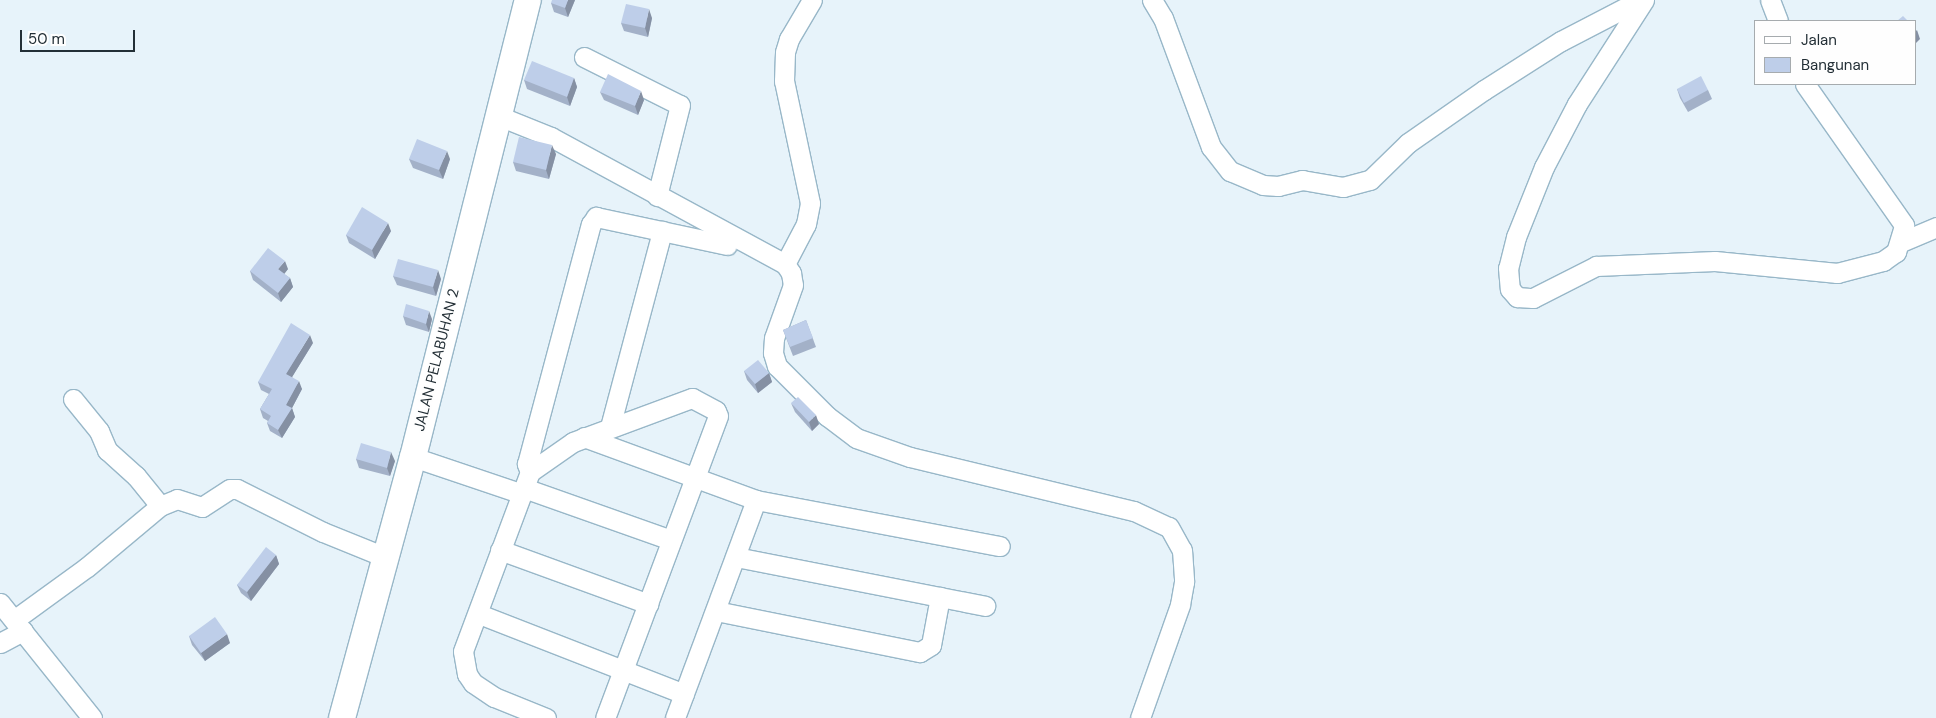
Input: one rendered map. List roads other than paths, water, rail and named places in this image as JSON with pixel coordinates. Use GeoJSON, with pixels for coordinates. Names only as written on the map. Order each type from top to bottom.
{"type":"FeatureCollection","features":[{"type":"Feature","properties":{"kind":"main road","name":"JALAN PELABUHAN 2"},"geometry":{"type":"LineString","coordinates":[[342,718],[413,457],[528,0]]}},
{"type":"Feature","properties":{"kind":"street"},"geometry":{"type":"LineString","coordinates":[[785,264],[806,224],[810,203],[784,81],[785,52],[789,39],[812,0]]}},
{"type":"Feature","properties":{"kind":"street"},"geometry":{"type":"LineString","coordinates":[[1152,0],[1163,18],[1212,147],[1230,171],[1264,185],[1278,186],[1302,180],[1343,187],[1370,180],[1408,143],[1484,90],[1561,41],[1640,0]]}},
{"type":"Feature","properties":{"kind":"street"},"geometry":{"type":"LineString","coordinates":[[1644,0],[1577,104],[1544,167],[1511,254],[1507,277],[1513,293],[1522,298],[1533,298],[1585,270],[1635,263],[1715,261],[1838,273],[1883,261],[1896,252],[1901,242],[1904,224],[1896,210],[1806,85]]}},
{"type":"Feature","properties":{"kind":"street"},"geometry":{"type":"LineString","coordinates":[[1770,0],[1778,20]]}},
{"type":"Feature","properties":{"kind":"street"},"geometry":{"type":"LineString","coordinates":[[584,57],[680,106],[657,196]]}},
{"type":"Feature","properties":{"kind":"street"},"geometry":{"type":"LineString","coordinates":[[499,116],[551,138],[785,264],[791,273],[793,285],[774,338],[774,360],[784,376],[846,432],[882,450],[1134,511],[1158,520],[1173,532],[1182,550],[1184,582],[1177,613],[1140,718]]}},
{"type":"Feature","properties":{"kind":"street"},"geometry":{"type":"LineString","coordinates":[[546,718],[494,697],[473,683],[467,674],[463,651],[479,614],[500,550],[526,484],[527,464],[591,224],[596,218],[603,218],[727,245]]}},
{"type":"Feature","properties":{"kind":"street"},"geometry":{"type":"LineString","coordinates":[[1901,242],[1936,227]]}},
{"type":"Feature","properties":{"kind":"street"},"geometry":{"type":"LineString","coordinates":[[610,427],[662,231]]}},
{"type":"Feature","properties":{"kind":"street"},"geometry":{"type":"LineString","coordinates":[[526,484],[584,437],[684,399],[692,398],[716,411],[718,416],[605,718]]}},
{"type":"Feature","properties":{"kind":"street"},"geometry":{"type":"LineString","coordinates":[[73,399],[99,431],[107,450],[136,476],[160,506]]}},
{"type":"Feature","properties":{"kind":"street"},"geometry":{"type":"LineString","coordinates":[[584,437],[756,500],[1000,546]]}},
{"type":"Feature","properties":{"kind":"street"},"geometry":{"type":"LineString","coordinates":[[413,457],[526,484],[671,540]]}},
{"type":"Feature","properties":{"kind":"street"},"geometry":{"type":"LineString","coordinates":[[0,643],[160,506],[177,498],[202,507],[230,489],[237,488],[323,532],[385,557]]}},
{"type":"Feature","properties":{"kind":"street"},"geometry":{"type":"LineString","coordinates":[[675,718],[756,500]]}},
{"type":"Feature","properties":{"kind":"street"},"geometry":{"type":"LineString","coordinates":[[500,550],[648,604]]}},
{"type":"Feature","properties":{"kind":"street"},"geometry":{"type":"LineString","coordinates":[[736,557],[985,606]]}},
{"type":"Feature","properties":{"kind":"street"},"geometry":{"type":"LineString","coordinates":[[716,611],[920,652],[930,646],[940,597]]}},
{"type":"Feature","properties":{"kind":"street"},"geometry":{"type":"LineString","coordinates":[[0,602],[92,718]]}},
{"type":"Feature","properties":{"kind":"street"},"geometry":{"type":"LineString","coordinates":[[479,614],[684,694]]}}]}
